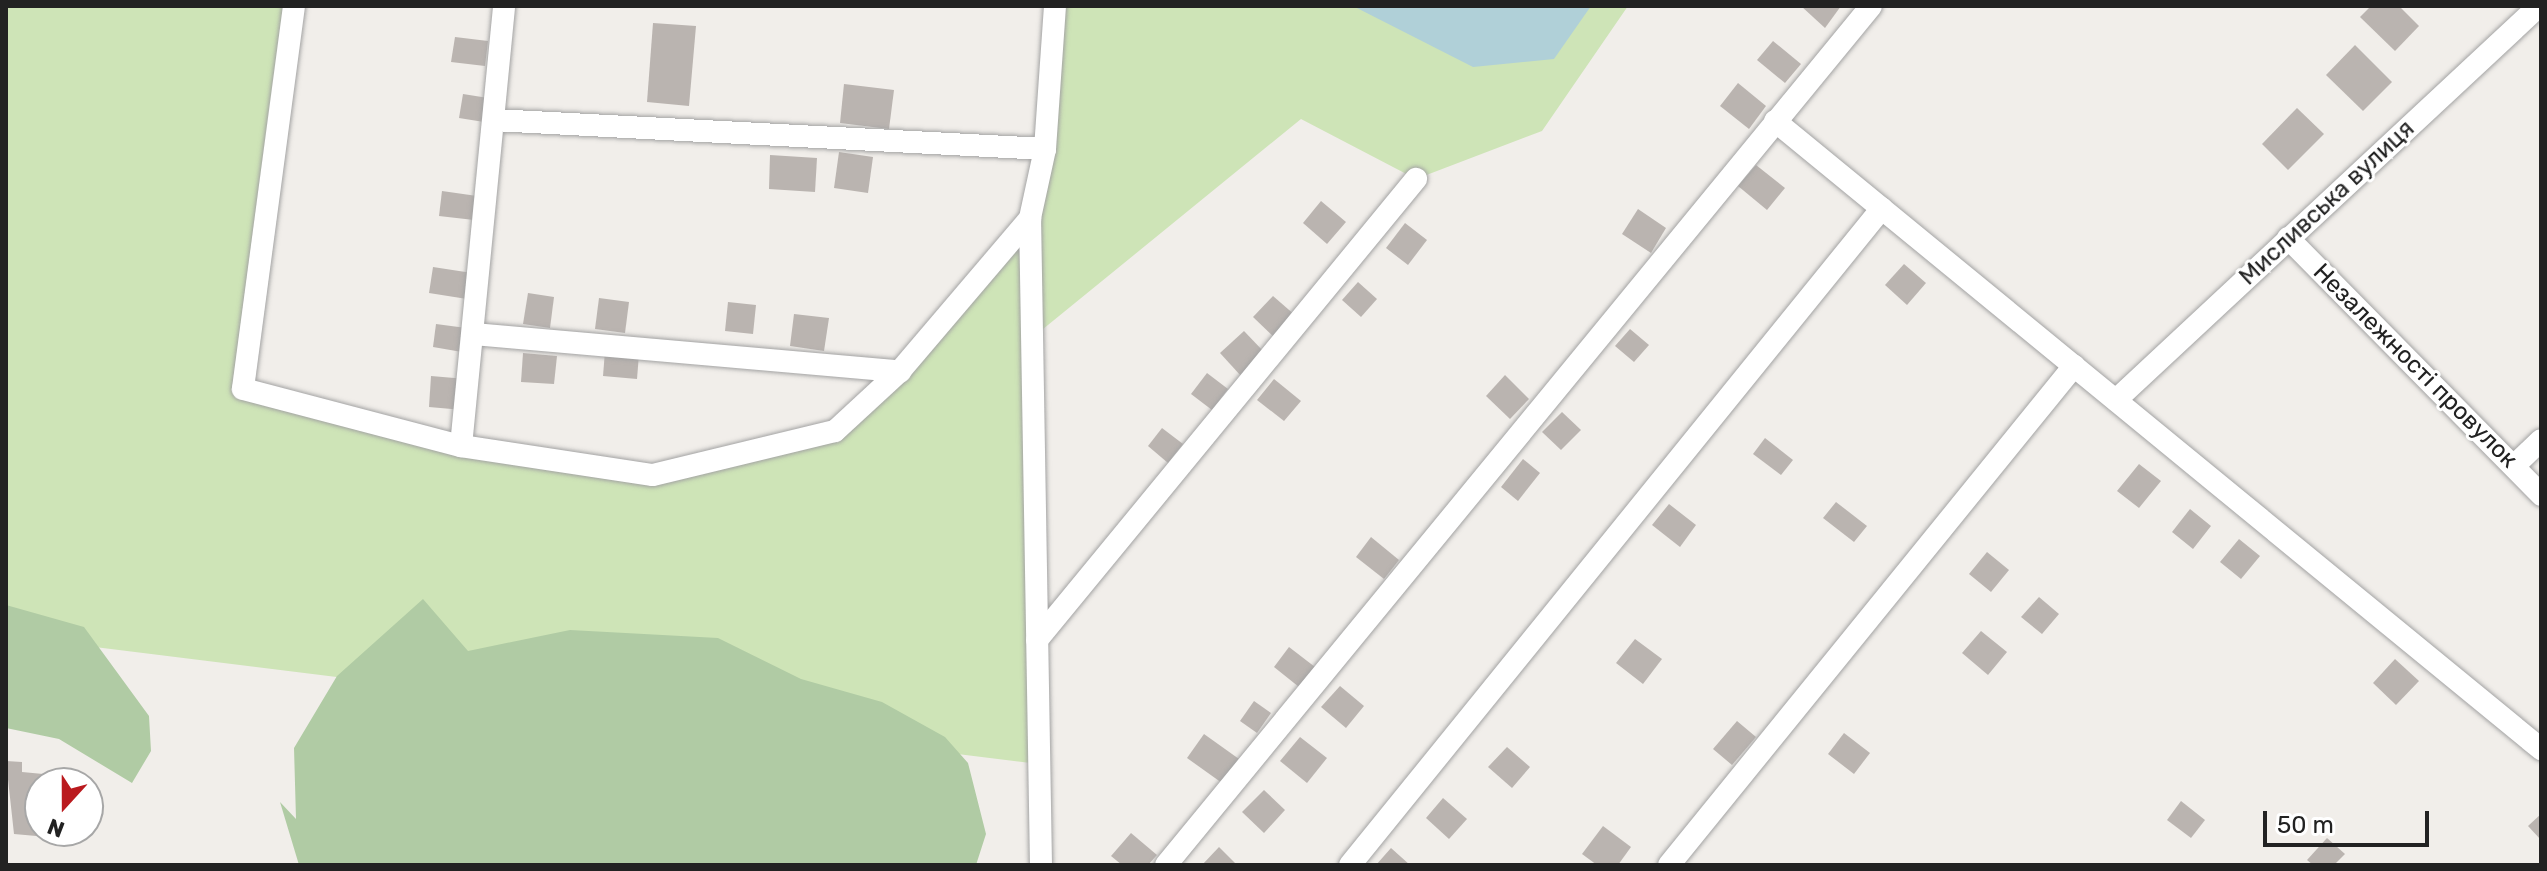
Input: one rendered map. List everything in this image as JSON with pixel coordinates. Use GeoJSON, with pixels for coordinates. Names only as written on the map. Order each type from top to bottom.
{"type":"FeatureCollection","features":[{"type":"Feature","properties":{"kind":"street"},"geometry":{"type":"LineString","coordinates":[[294,6],[243,389],[461,446],[653,475],[835,431],[900,371],[1030,218]]}},
{"type":"Feature","properties":{"kind":"street"},"geometry":{"type":"LineString","coordinates":[[461,446],[504,6]]}},
{"type":"Feature","properties":{"kind":"street"},"geometry":{"type":"LineString","coordinates":[[1041,865],[1030,218],[1045,149],[1055,6]]}},
{"type":"Feature","properties":{"kind":"street"},"geometry":{"type":"LineString","coordinates":[[1166,865],[1871,6]]}},
{"type":"Feature","properties":{"kind":"street","name":"Мисливська вулиця"},"geometry":{"type":"LineString","coordinates":[[2116,400],[2539,6]]}},
{"type":"Feature","properties":{"kind":"street"},"geometry":{"type":"LineString","coordinates":[[494,120],[1045,149]]}},
{"type":"Feature","properties":{"kind":"street"},"geometry":{"type":"LineString","coordinates":[[1775,121],[2541,749]]}},
{"type":"Feature","properties":{"kind":"street"},"geometry":{"type":"LineString","coordinates":[[1037,640],[1416,179]]}},
{"type":"Feature","properties":{"kind":"street"},"geometry":{"type":"LineString","coordinates":[[1350,865],[1882,208]]}},
{"type":"Feature","properties":{"kind":"street","name":"Незалежності провулок"},"geometry":{"type":"LineString","coordinates":[[2288,238],[2541,495]]}},
{"type":"Feature","properties":{"kind":"street"},"geometry":{"type":"LineString","coordinates":[[473,334],[900,371]]}},
{"type":"Feature","properties":{"kind":"street"},"geometry":{"type":"LineString","coordinates":[[1669,865],[2074,366]]}},
{"type":"Feature","properties":{"kind":"street"},"geometry":{"type":"LineString","coordinates":[[2514,466],[2541,440]]}},
{"type":"Feature","properties":{"kind":"green space"},"geometry":{"type":"Polygon","coordinates":[[[6,6],[294,6],[243,389],[653,475],[835,431],[1030,218],[1055,6],[1628,6],[1542,131],[1416,179],[1301,119],[1032,338],[1039,764],[6,636],[6,6]]]}},
{"type":"Feature","properties":{"kind":"green space"},"geometry":{"type":"Polygon","coordinates":[[[423,599],[468,651],[570,630],[718,638],[801,679],[882,702],[945,737],[968,763],[986,834],[976,865],[299,865],[280,802],[296,819],[294,748],[337,676],[423,599]]]}},
{"type":"Feature","properties":{"kind":"green space"},"geometry":{"type":"Polygon","coordinates":[[[6,605],[84,627],[149,716],[151,751],[132,783],[59,739],[6,728],[6,605]]]}},
{"type":"Feature","properties":{"kind":"water"},"geometry":{"type":"Polygon","coordinates":[[[1353,6],[1591,6],[1554,59],[1473,67],[1353,6]]]}},
{"type":"Feature","properties":{"kind":"building"},"geometry":{"type":"Polygon","coordinates":[[[1801,6],[1841,6],[1825,28],[1801,6]]]}},
{"type":"Feature","properties":{"kind":"building"},"geometry":{"type":"Polygon","coordinates":[[[2371,6],[2399,6],[2419,26],[2395,51],[2360,17],[2371,6]]]}},
{"type":"Feature","properties":{"kind":"building"},"geometry":{"type":"Polygon","coordinates":[[[653,23],[696,26],[689,106],[647,102],[653,23]]]}},
{"type":"Feature","properties":{"kind":"building"},"geometry":{"type":"Polygon","coordinates":[[[455,37],[488,41],[485,66],[451,62],[455,37]]]}},
{"type":"Feature","properties":{"kind":"building"},"geometry":{"type":"Polygon","coordinates":[[[1773,41],[1801,64],[1785,83],[1757,60],[1773,41]]]}},
{"type":"Feature","properties":{"kind":"building"},"geometry":{"type":"Polygon","coordinates":[[[2355,45],[2392,82],[2363,111],[2326,75],[2355,45]]]}},
{"type":"Feature","properties":{"kind":"building"},"geometry":{"type":"Polygon","coordinates":[[[1738,83],[1766,106],[1749,129],[1720,106],[1738,83]]]}},
{"type":"Feature","properties":{"kind":"building"},"geometry":{"type":"Polygon","coordinates":[[[844,84],[894,90],[889,129],[840,123],[844,84]]]}},
{"type":"Feature","properties":{"kind":"building"},"geometry":{"type":"Polygon","coordinates":[[[463,94],[488,98],[484,122],[459,118],[463,94]]]}},
{"type":"Feature","properties":{"kind":"building"},"geometry":{"type":"Polygon","coordinates":[[[2297,108],[2324,134],[2288,170],[2262,144],[2297,108]]]}},
{"type":"Feature","properties":{"kind":"building"},"geometry":{"type":"Polygon","coordinates":[[[839,152],[873,157],[868,193],[834,188],[839,152]]]}},
{"type":"Feature","properties":{"kind":"building"},"geometry":{"type":"Polygon","coordinates":[[[770,155],[817,158],[815,192],[769,189],[770,155]]]}},
{"type":"Feature","properties":{"kind":"building"},"geometry":{"type":"Polygon","coordinates":[[[1756,165],[1785,188],[1767,210],[1738,186],[1756,165]]]}},
{"type":"Feature","properties":{"kind":"building"},"geometry":{"type":"Polygon","coordinates":[[[442,191],[477,196],[474,220],[439,216],[442,191]]]}},
{"type":"Feature","properties":{"kind":"building"},"geometry":{"type":"Polygon","coordinates":[[[1321,201],[1346,222],[1327,244],[1303,223],[1321,201]]]}},
{"type":"Feature","properties":{"kind":"building"},"geometry":{"type":"Polygon","coordinates":[[[1638,209],[1666,228],[1651,253],[1622,234],[1638,209]]]}},
{"type":"Feature","properties":{"kind":"building"},"geometry":{"type":"Polygon","coordinates":[[[1405,223],[1427,240],[1408,265],[1386,248],[1405,223]]]}},
{"type":"Feature","properties":{"kind":"building"},"geometry":{"type":"Polygon","coordinates":[[[1904,264],[1926,283],[1907,305],[1885,285],[1904,264]]]}},
{"type":"Feature","properties":{"kind":"building"},"geometry":{"type":"Polygon","coordinates":[[[433,267],[472,273],[467,299],[429,293],[433,267]]]}},
{"type":"Feature","properties":{"kind":"building"},"geometry":{"type":"Polygon","coordinates":[[[1358,282],[1377,299],[1361,317],[1342,300],[1358,282]]]}},
{"type":"Feature","properties":{"kind":"building"},"geometry":{"type":"Polygon","coordinates":[[[528,293],[554,297],[550,328],[523,324],[528,293]]]}},
{"type":"Feature","properties":{"kind":"building"},"geometry":{"type":"Polygon","coordinates":[[[1273,296],[1296,316],[1275,338],[1253,317],[1273,296]]]}},
{"type":"Feature","properties":{"kind":"building"},"geometry":{"type":"Polygon","coordinates":[[[599,298],[629,302],[625,333],[595,329],[599,298]]]}},
{"type":"Feature","properties":{"kind":"building"},"geometry":{"type":"Polygon","coordinates":[[[728,302],[756,305],[753,334],[725,331],[728,302]]]}},
{"type":"Feature","properties":{"kind":"building"},"geometry":{"type":"Polygon","coordinates":[[[794,314],[829,318],[824,351],[790,346],[794,314]]]}},
{"type":"Feature","properties":{"kind":"building"},"geometry":{"type":"Polygon","coordinates":[[[436,324],[466,328],[462,352],[433,347],[436,324]]]}},
{"type":"Feature","properties":{"kind":"building"},"geometry":{"type":"Polygon","coordinates":[[[1630,329],[1649,345],[1634,362],[1615,346],[1630,329]]]}},
{"type":"Feature","properties":{"kind":"building"},"geometry":{"type":"Polygon","coordinates":[[[1244,331],[1265,353],[1241,376],[1220,353],[1244,331]]]}},
{"type":"Feature","properties":{"kind":"building"},"geometry":{"type":"Polygon","coordinates":[[[605,351],[639,354],[637,379],[603,376],[605,351]]]}},
{"type":"Feature","properties":{"kind":"building"},"geometry":{"type":"Polygon","coordinates":[[[523,353],[557,356],[554,384],[521,382],[523,353]]]}},
{"type":"Feature","properties":{"kind":"building"},"geometry":{"type":"Polygon","coordinates":[[[1207,373],[1228,389],[1212,410],[1191,394],[1207,373]]]}},
{"type":"Feature","properties":{"kind":"building"},"geometry":{"type":"Polygon","coordinates":[[[1505,375],[1529,399],[1510,419],[1486,396],[1505,375]]]}},
{"type":"Feature","properties":{"kind":"building"},"geometry":{"type":"Polygon","coordinates":[[[431,376],[466,379],[463,410],[429,407],[431,376]]]}},
{"type":"Feature","properties":{"kind":"building"},"geometry":{"type":"Polygon","coordinates":[[[1274,379],[1301,401],[1284,421],[1257,400],[1274,379]]]}},
{"type":"Feature","properties":{"kind":"building"},"geometry":{"type":"Polygon","coordinates":[[[1562,412],[1581,430],[1561,450],[1542,432],[1562,412]]]}},
{"type":"Feature","properties":{"kind":"building"},"geometry":{"type":"Polygon","coordinates":[[[1162,428],[1183,444],[1168,463],[1148,446],[1162,428]]]}},
{"type":"Feature","properties":{"kind":"building"},"geometry":{"type":"Polygon","coordinates":[[[1765,438],[1793,460],[1781,475],[1753,454],[1765,438]]]}},
{"type":"Feature","properties":{"kind":"building"},"geometry":{"type":"Polygon","coordinates":[[[1523,459],[1540,473],[1518,501],[1501,487],[1523,459]]]}},
{"type":"Feature","properties":{"kind":"building"},"geometry":{"type":"Polygon","coordinates":[[[2139,464],[2161,481],[2139,508],[2117,491],[2139,464]]]}},
{"type":"Feature","properties":{"kind":"building"},"geometry":{"type":"Polygon","coordinates":[[[1836,502],[1867,526],[1854,542],[1823,518],[1836,502]]]}},
{"type":"Feature","properties":{"kind":"building"},"geometry":{"type":"Polygon","coordinates":[[[1669,504],[1696,525],[1680,547],[1652,525],[1669,504]]]}},
{"type":"Feature","properties":{"kind":"building"},"geometry":{"type":"Polygon","coordinates":[[[2190,509],[2211,526],[2193,549],[2172,532],[2190,509]]]}},
{"type":"Feature","properties":{"kind":"building"},"geometry":{"type":"Polygon","coordinates":[[[1371,537],[1399,560],[1384,579],[1356,557],[1371,537]]]}},
{"type":"Feature","properties":{"kind":"building"},"geometry":{"type":"Polygon","coordinates":[[[2239,539],[2260,556],[2241,579],[2220,562],[2239,539]]]}},
{"type":"Feature","properties":{"kind":"building"},"geometry":{"type":"Polygon","coordinates":[[[1987,552],[2009,570],[1991,592],[1969,574],[1987,552]]]}},
{"type":"Feature","properties":{"kind":"building"},"geometry":{"type":"Polygon","coordinates":[[[2039,597],[2059,614],[2042,634],[2021,617],[2039,597]]]}},
{"type":"Feature","properties":{"kind":"building"},"geometry":{"type":"Polygon","coordinates":[[[1981,631],[2007,652],[1988,675],[1962,653],[1981,631]]]}},
{"type":"Feature","properties":{"kind":"building"},"geometry":{"type":"Polygon","coordinates":[[[1635,639],[1662,659],[1643,684],[1616,663],[1635,639]]]}},
{"type":"Feature","properties":{"kind":"building"},"geometry":{"type":"Polygon","coordinates":[[[1289,647],[1315,667],[1299,687],[1274,667],[1289,647]]]}},
{"type":"Feature","properties":{"kind":"building"},"geometry":{"type":"Polygon","coordinates":[[[2395,659],[2419,681],[2396,705],[2373,683],[2395,659]]]}},
{"type":"Feature","properties":{"kind":"building"},"geometry":{"type":"Polygon","coordinates":[[[1340,686],[1364,706],[1346,728],[1321,707],[1340,686]]]}},
{"type":"Feature","properties":{"kind":"building"},"geometry":{"type":"Polygon","coordinates":[[[1254,701],[1271,713],[1257,733],[1240,721],[1254,701]]]}},
{"type":"Feature","properties":{"kind":"building"},"geometry":{"type":"Polygon","coordinates":[[[1737,721],[1756,737],[1732,765],[1713,749],[1737,721]]]}},
{"type":"Feature","properties":{"kind":"building"},"geometry":{"type":"Polygon","coordinates":[[[1844,733],[1870,753],[1854,774],[1828,754],[1844,733]]]}},
{"type":"Feature","properties":{"kind":"building"},"geometry":{"type":"Polygon","coordinates":[[[1204,734],[1239,759],[1222,783],[1187,758],[1204,734]]]}},
{"type":"Feature","properties":{"kind":"building"},"geometry":{"type":"Polygon","coordinates":[[[1300,737],[1327,758],[1307,783],[1280,761],[1300,737]]]}},
{"type":"Feature","properties":{"kind":"building"},"geometry":{"type":"Polygon","coordinates":[[[1507,747],[1530,767],[1512,788],[1488,767],[1507,747]]]}},
{"type":"Feature","properties":{"kind":"building"},"geometry":{"type":"Polygon","coordinates":[[[6,761],[22,762],[24,772],[24,835],[14,834],[6,761]]]}},
{"type":"Feature","properties":{"kind":"building"},"geometry":{"type":"Polygon","coordinates":[[[1264,790],[1285,810],[1264,833],[1242,812],[1264,790]]]}},
{"type":"Feature","properties":{"kind":"building"},"geometry":{"type":"Polygon","coordinates":[[[1443,798],[1467,819],[1449,839],[1426,818],[1443,798]]]}},
{"type":"Feature","properties":{"kind":"building"},"geometry":{"type":"Polygon","coordinates":[[[2181,801],[2205,820],[2191,838],[2167,820],[2181,801]]]}},
{"type":"Feature","properties":{"kind":"building"},"geometry":{"type":"Polygon","coordinates":[[[2541,814],[2541,840],[2528,826],[2541,814]]]}},
{"type":"Feature","properties":{"kind":"building"},"geometry":{"type":"Polygon","coordinates":[[[1603,826],[1631,847],[1618,865],[1597,865],[1582,854],[1603,826]]]}},
{"type":"Feature","properties":{"kind":"building"},"geometry":{"type":"Polygon","coordinates":[[[1131,833],[1157,855],[1148,865],[1122,865],[1111,856],[1131,833]]]}},
{"type":"Feature","properties":{"kind":"building"},"geometry":{"type":"Polygon","coordinates":[[[2327,838],[2345,854],[2334,865],[2313,865],[2307,860],[2327,838]]]}},
{"type":"Feature","properties":{"kind":"building"},"geometry":{"type":"Polygon","coordinates":[[[1219,847],[1237,865],[1202,865],[1219,847]]]}},
{"type":"Feature","properties":{"kind":"building"},"geometry":{"type":"Polygon","coordinates":[[[1391,848],[1410,865],[1376,865],[1391,848]]]}}]}
